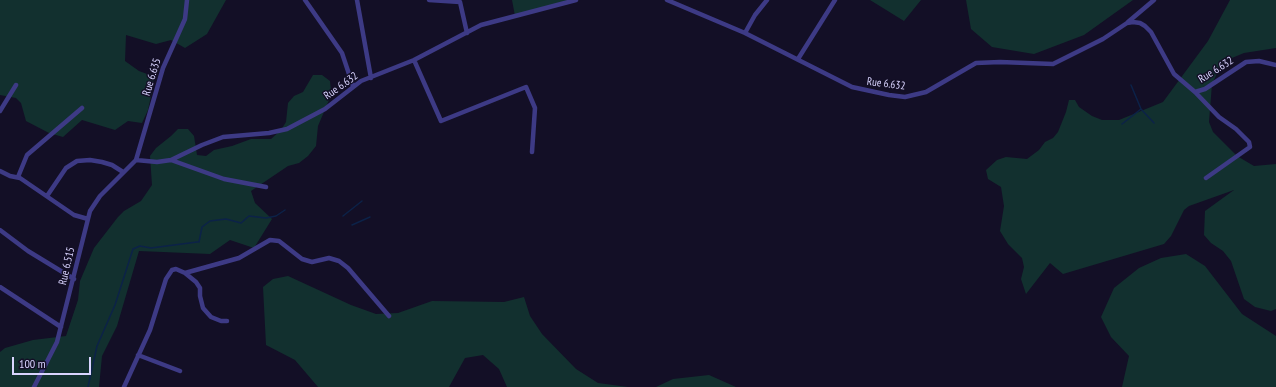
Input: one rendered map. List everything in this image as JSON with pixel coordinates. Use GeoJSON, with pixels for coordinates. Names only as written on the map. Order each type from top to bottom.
{"type":"FeatureCollection","features":[{"type":"Feature","properties":{"kind":"street","name":"Rue 6.635"},"geometry":{"type":"LineString","coordinates":[[136,160],[163,68],[187,14],[187,0]]}},
{"type":"Feature","properties":{"kind":"street"},"geometry":{"type":"LineString","coordinates":[[305,0],[342,53],[353,86]]}},
{"type":"Feature","properties":{"kind":"street"},"geometry":{"type":"LineString","coordinates":[[356,0],[371,78]]}},
{"type":"Feature","properties":{"kind":"street"},"geometry":{"type":"LineString","coordinates":[[429,0],[460,2],[467,33]]}},
{"type":"Feature","properties":{"kind":"street","name":"Rue 6.632"},"geometry":{"type":"LineString","coordinates":[[136,160],[156,162],[171,160],[197,147],[223,137],[269,133],[287,129],[325,109],[361,81],[414,60],[481,25],[576,0]]}},
{"type":"Feature","properties":{"kind":"street","name":"Rue 6.632"},"geometry":{"type":"LineString","coordinates":[[669,0],[745,33],[858,90],[905,97],[926,92],[976,63],[1000,62],[1053,64],[1103,39],[1127,23],[1154,0]]}},
{"type":"Feature","properties":{"kind":"street"},"geometry":{"type":"LineString","coordinates":[[745,33],[755,15],[767,0]]}},
{"type":"Feature","properties":{"kind":"street"},"geometry":{"type":"LineString","coordinates":[[798,59],[835,0]]}},
{"type":"Feature","properties":{"kind":"street","name":"Rue 6.632"},"geometry":{"type":"LineString","coordinates":[[1127,23],[1140,23],[1146,26],[1174,74],[1195,92],[1204,89],[1246,62],[1259,61],[1276,65]]}},
{"type":"Feature","properties":{"kind":"street"},"geometry":{"type":"LineString","coordinates":[[414,60],[441,121],[526,87],[535,108],[532,152]]}},
{"type":"Feature","properties":{"kind":"street"},"geometry":{"type":"LineString","coordinates":[[0,111],[16,85]]}},
{"type":"Feature","properties":{"kind":"street"},"geometry":{"type":"LineString","coordinates":[[1195,92],[1218,117],[1236,129],[1249,142],[1250,147],[1206,178]]}},
{"type":"Feature","properties":{"kind":"street"},"geometry":{"type":"LineString","coordinates":[[18,177],[27,155],[82,108]]}},
{"type":"Feature","properties":{"kind":"street"},"geometry":{"type":"LineString","coordinates":[[47,196],[66,168],[77,161],[90,160],[102,162],[112,165],[123,172]]}},
{"type":"Feature","properties":{"kind":"street","name":"Rue 6.515"},"geometry":{"type":"LineString","coordinates":[[34,387],[53,351],[61,327],[90,211],[100,196],[136,160]]}},
{"type":"Feature","properties":{"kind":"street"},"geometry":{"type":"LineString","coordinates":[[171,160],[216,177],[266,187]]}},
{"type":"Feature","properties":{"kind":"street"},"geometry":{"type":"LineString","coordinates":[[0,171],[8,176],[18,177],[74,215],[88,219]]}},
{"type":"Feature","properties":{"kind":"street"},"geometry":{"type":"LineString","coordinates":[[0,230],[28,251],[74,279]]}},
{"type":"Feature","properties":{"kind":"street"},"geometry":{"type":"LineString","coordinates":[[185,273],[239,258],[270,240],[279,241],[302,259],[312,262],[329,258],[339,261],[348,268],[389,316]]}},
{"type":"Feature","properties":{"kind":"street"},"geometry":{"type":"LineString","coordinates":[[124,387],[150,330],[166,279],[174,269],[185,273],[200,288],[203,308],[211,317],[221,321],[228,321]]}},
{"type":"Feature","properties":{"kind":"street"},"geometry":{"type":"LineString","coordinates":[[0,287],[61,327]]}},
{"type":"Feature","properties":{"kind":"street"},"geometry":{"type":"LineString","coordinates":[[138,355],[180,371]]}},
{"type":"Feature","properties":{"kind":"green space"},"geometry":{"type":"Polygon","coordinates":[[[0,0],[226,0],[207,34],[185,48],[171,40],[156,44],[126,35],[125,61],[139,71],[155,77],[148,110],[142,123],[128,121],[115,130],[82,120],[63,137],[49,133],[26,121],[21,103],[16,98],[0,95],[0,0]]]}},
{"type":"Feature","properties":{"kind":"green space"},"geometry":{"type":"Polygon","coordinates":[[[512,0],[572,0],[515,16],[512,0]]]}},
{"type":"Feature","properties":{"kind":"green space"},"geometry":{"type":"Polygon","coordinates":[[[870,0],[921,0],[904,21],[870,0]]]}},
{"type":"Feature","properties":{"kind":"green space"},"geometry":{"type":"Polygon","coordinates":[[[966,0],[1133,0],[1084,35],[1034,54],[992,47],[971,29],[966,0]]]}},
{"type":"Feature","properties":{"kind":"green space"},"geometry":{"type":"Polygon","coordinates":[[[1230,0],[1276,0],[1276,48],[1244,53],[1227,60],[1220,67],[1212,84],[1209,122],[1213,132],[1237,156],[1254,166],[1276,164],[1276,309],[1271,311],[1255,307],[1244,299],[1231,261],[1223,251],[1211,243],[1204,235],[1205,211],[1234,190],[1189,206],[1184,210],[1171,236],[1164,244],[1063,274],[1050,263],[1026,294],[1021,279],[1024,267],[1022,258],[1008,244],[1000,231],[1004,206],[1001,187],[988,179],[986,170],[997,160],[1006,157],[1027,159],[1039,150],[1045,142],[1053,138],[1058,132],[1069,100],[1075,100],[1079,107],[1092,116],[1102,120],[1119,120],[1163,102],[1208,41],[1230,0]]]}},
{"type":"Feature","properties":{"kind":"green space"},"geometry":{"type":"Polygon","coordinates":[[[313,75],[322,75],[330,81],[331,91],[329,100],[318,126],[316,146],[308,156],[299,163],[288,166],[251,191],[255,203],[272,219],[254,248],[230,240],[210,254],[139,251],[117,326],[102,356],[99,387],[0,387],[0,352],[5,348],[33,340],[66,336],[78,300],[80,281],[94,248],[118,217],[124,211],[141,201],[152,185],[150,156],[156,148],[178,129],[188,129],[194,136],[197,155],[206,156],[214,150],[232,146],[251,139],[271,139],[281,130],[286,122],[288,103],[294,96],[303,92],[313,75]]]}},
{"type":"Feature","properties":{"kind":"green space"},"geometry":{"type":"Polygon","coordinates":[[[1186,254],[1205,266],[1242,314],[1276,336],[1276,387],[1122,387],[1129,356],[1111,337],[1101,317],[1114,288],[1139,268],[1161,258],[1186,254]]]}},
{"type":"Feature","properties":{"kind":"green space"},"geometry":{"type":"Polygon","coordinates":[[[288,276],[351,305],[376,314],[398,313],[432,301],[504,302],[524,297],[530,316],[542,334],[576,369],[598,383],[628,387],[507,387],[499,369],[483,355],[465,358],[449,387],[318,387],[295,360],[266,345],[263,287],[273,279],[288,276]]]}},
{"type":"Feature","properties":{"kind":"green space"},"geometry":{"type":"Polygon","coordinates":[[[709,375],[736,387],[656,387],[673,379],[709,375]]]}},
{"type":"Feature","properties":{"kind":"waterway"},"geometry":{"type":"LineString","coordinates":[[1131,85],[1141,109],[1154,123]]}},
{"type":"Feature","properties":{"kind":"waterway"},"geometry":{"type":"LineString","coordinates":[[1122,124],[1141,109]]}},
{"type":"Feature","properties":{"kind":"waterway"},"geometry":{"type":"LineString","coordinates":[[343,216],[362,201]]}},
{"type":"Feature","properties":{"kind":"waterway"},"geometry":{"type":"LineString","coordinates":[[88,387],[97,346],[115,305],[133,249],[140,246],[151,248],[199,242],[202,227],[210,221],[226,219],[241,223],[249,216],[266,218],[276,216],[285,210]]}},
{"type":"Feature","properties":{"kind":"waterway"},"geometry":{"type":"LineString","coordinates":[[352,225],[370,217]]}}]}
